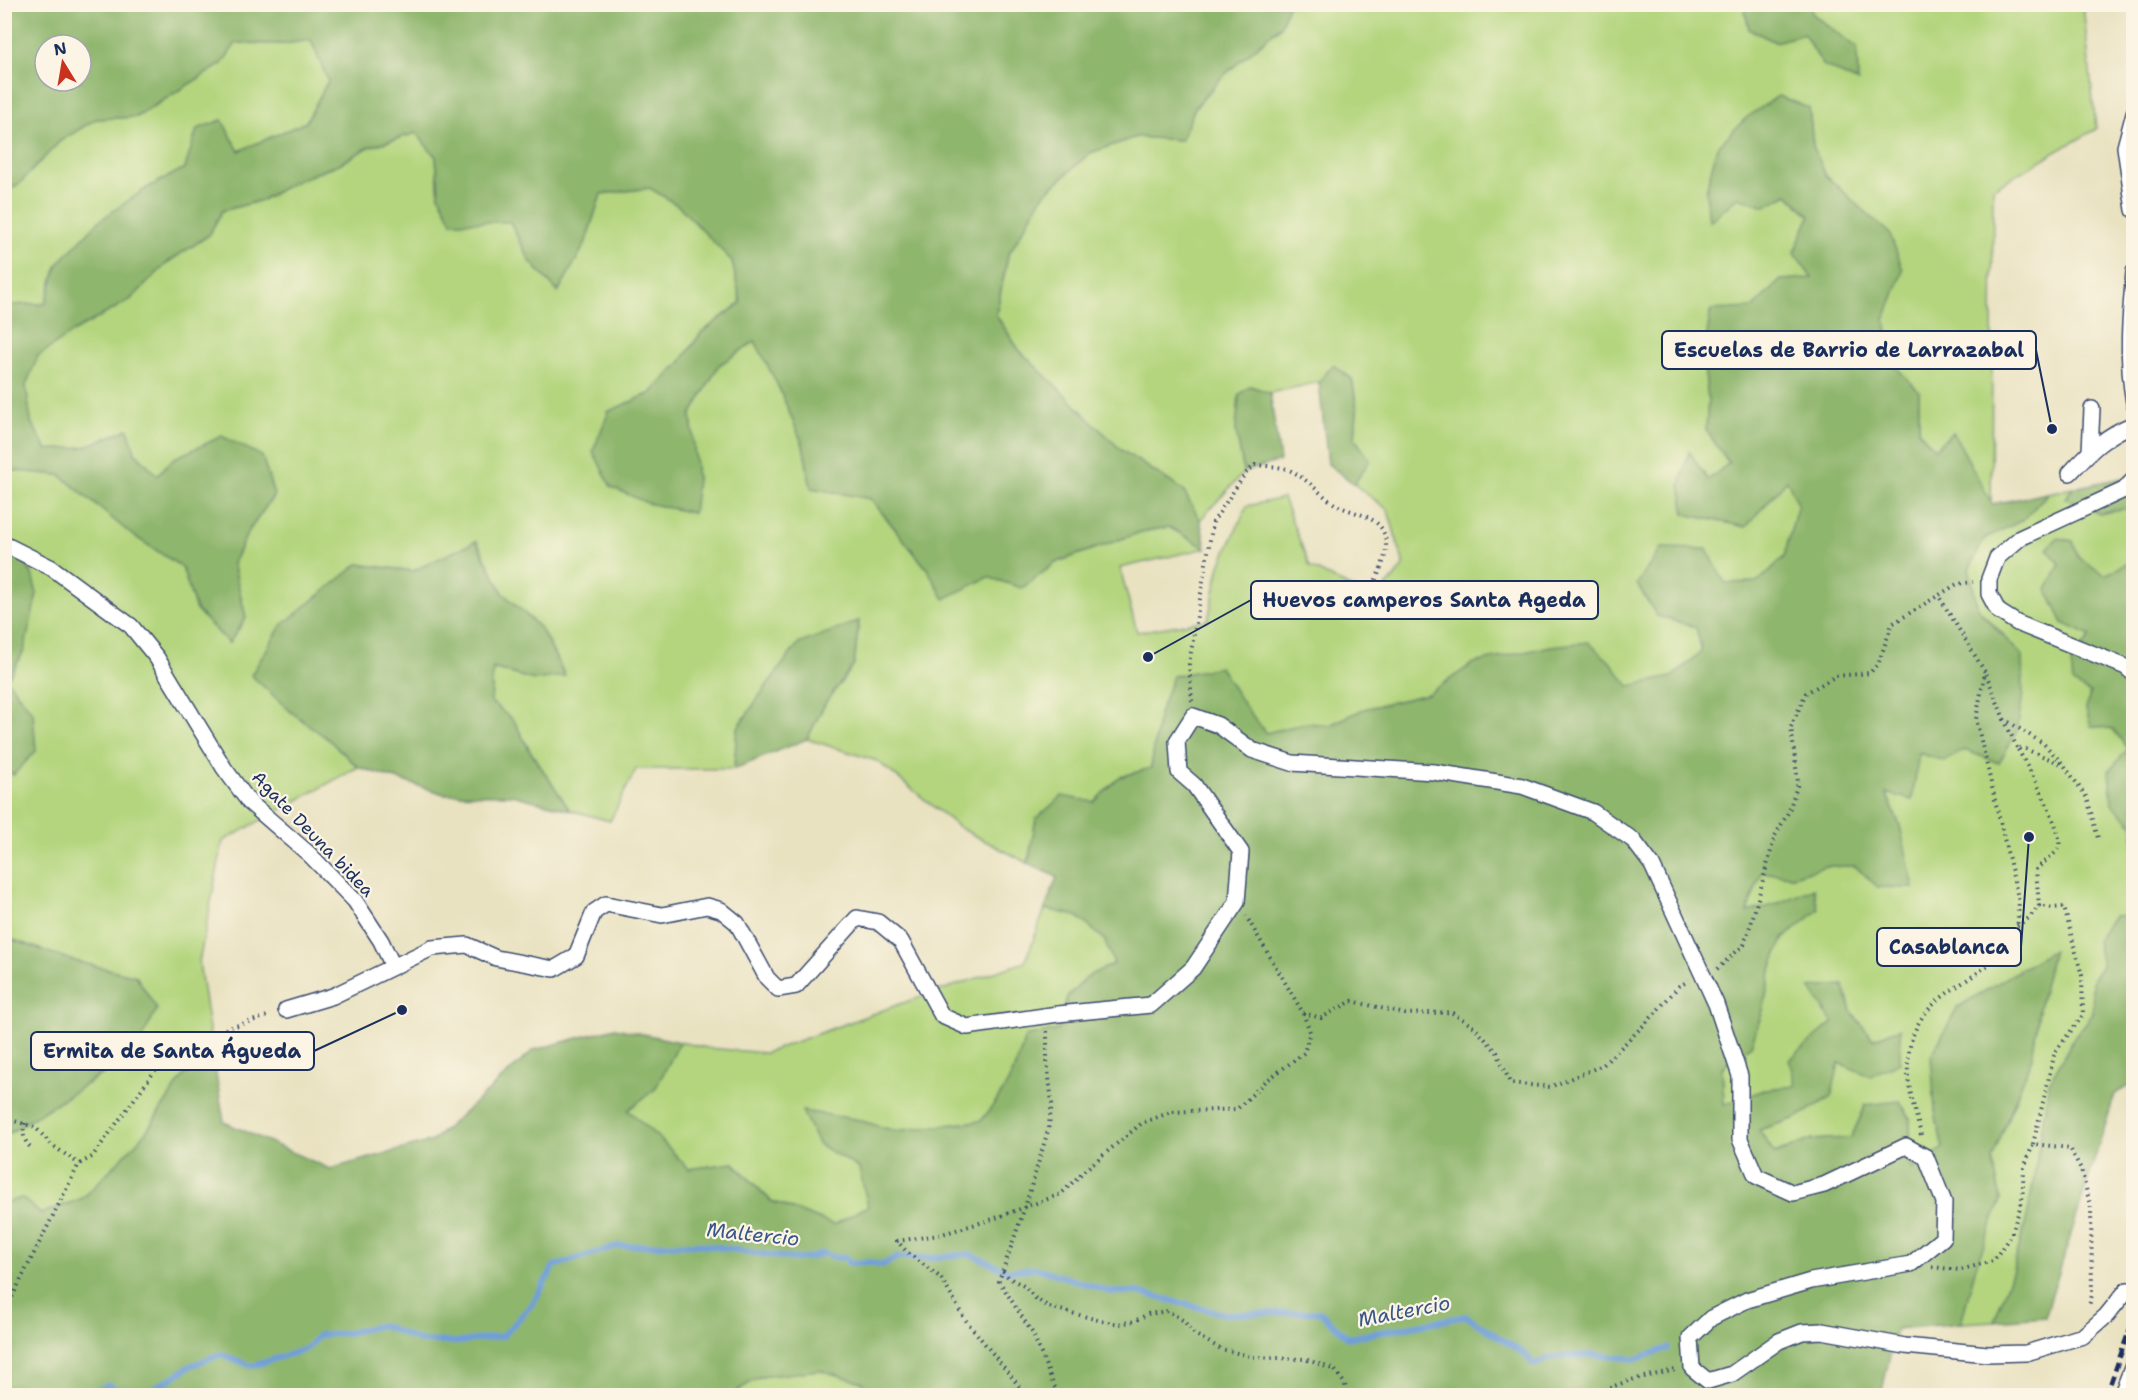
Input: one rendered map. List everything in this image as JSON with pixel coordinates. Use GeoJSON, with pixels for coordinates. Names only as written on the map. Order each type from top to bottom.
{"type":"FeatureCollection","features":[{"type":"Feature","properties":{"kind":"street"},"geometry":{"type":"LineString","coordinates":[[2133,113],[2125,147],[2133,210]]}},
{"type":"Feature","properties":{"kind":"street"},"geometry":{"type":"LineString","coordinates":[[2133,272],[2128,332],[2129,377],[2133,403]]}},
{"type":"Feature","properties":{"kind":"street"},"geometry":{"type":"LineString","coordinates":[[2090,451],[2092,409]]}},
{"type":"Feature","properties":{"kind":"street"},"geometry":{"type":"LineString","coordinates":[[2070,473],[2090,451],[2114,432],[2133,424]]}},
{"type":"Feature","properties":{"kind":"street"},"geometry":{"type":"LineString","coordinates":[[2133,479],[2124,490],[2020,538],[1997,558],[1989,579],[1989,594],[1998,611],[2017,623],[2126,667],[2133,674]]}},
{"type":"Feature","properties":{"kind":"street","name":"Agate Deuna bidea"},"geometry":{"type":"LineString","coordinates":[[4,544],[52,568],[131,626],[157,658],[224,768],[249,802],[309,854],[355,901],[381,941],[393,966]]}},
{"type":"Feature","properties":{"kind":"street"},"geometry":{"type":"LineString","coordinates":[[286,1010],[333,996],[432,948],[467,945],[496,958],[554,969],[576,956],[594,912],[606,904],[662,915],[707,906],[722,910],[737,923],[767,978],[778,989],[796,986],[857,918],[878,922],[902,941],[942,1016],[967,1027],[1047,1015],[1151,1005],[1193,968],[1238,902],[1240,852],[1194,785],[1179,772],[1177,741],[1193,716],[1218,725],[1252,750],[1292,763],[1434,772],[1522,786],[1593,812],[1633,840],[1652,865],[1716,1004],[1740,1076],[1740,1139],[1756,1176],[1793,1193],[1824,1185],[1906,1146],[1926,1157],[1944,1202],[1943,1238],[1911,1264],[1811,1281],[1747,1300],[1711,1318],[1690,1338],[1692,1368],[1708,1381],[1732,1374],[1779,1341],[1802,1332],[1822,1330],[1905,1346],[1988,1354],[2026,1353],[2083,1336],[2106,1316],[2131,1285]]}},
{"type":"Feature","properties":{"kind":"street"},"geometry":{"type":"LineString","coordinates":[[2121,1395],[2133,1363]]}},
{"type":"Feature","properties":{"kind":"path"},"geometry":{"type":"LineString","coordinates":[[1193,716],[1189,664],[1213,522],[1245,474],[1255,465],[1285,469],[1306,480],[1336,505],[1366,515],[1379,526],[1386,543],[1384,560],[1371,592]]}},
{"type":"Feature","properties":{"kind":"path"},"geometry":{"type":"LineString","coordinates":[[1303,1013],[1321,1018],[1352,1001],[1405,1014],[1451,1012],[1474,1027],[1497,1052],[1510,1083],[1550,1087],[1603,1065],[1650,1019],[1679,986],[1702,974],[1712,973],[1744,945],[1754,918],[1775,836],[1789,812],[1798,783],[1791,727],[1806,693],[1836,676],[1870,673],[1879,662],[1892,624],[1957,584],[1989,579]]}},
{"type":"Feature","properties":{"kind":"path"},"geometry":{"type":"LineString","coordinates":[[1938,595],[1985,672],[2017,748],[2059,834],[2059,845],[2055,853],[2043,861],[2036,870],[2039,906],[2017,927]]}},
{"type":"Feature","properties":{"kind":"path"},"geometry":{"type":"LineString","coordinates":[[1926,1157],[1908,1078],[1911,1047],[1918,1022],[1933,1003],[2004,951],[2017,927],[2019,902],[1976,719],[1985,672]]}},
{"type":"Feature","properties":{"kind":"path"},"geometry":{"type":"LineString","coordinates":[[2004,719],[2044,744],[2064,765],[2086,798],[2098,838]]}},
{"type":"Feature","properties":{"kind":"path"},"geometry":{"type":"LineString","coordinates":[[2017,748],[2023,748],[2064,765]]}},
{"type":"Feature","properties":{"kind":"path"},"geometry":{"type":"LineString","coordinates":[[1028,1395],[964,1318],[941,1278],[907,1252],[897,1241],[939,1235],[1060,1194],[1142,1123],[1171,1112],[1236,1109],[1266,1081],[1304,1053],[1310,1032],[1303,1013],[1238,902]]}},
{"type":"Feature","properties":{"kind":"path"},"geometry":{"type":"LineString","coordinates":[[1916,1260],[1936,1269],[1960,1270],[1993,1261],[2011,1235],[2022,1202],[2024,1168],[2033,1144],[2055,1052],[2083,1015],[2082,976],[2064,907],[2039,906]]}},
{"type":"Feature","properties":{"kind":"path"},"geometry":{"type":"LineString","coordinates":[[4,1313],[79,1164],[92,1157],[165,1057],[200,1037],[286,1010]]}},
{"type":"Feature","properties":{"kind":"path"},"geometry":{"type":"LineString","coordinates":[[1047,1015],[1047,1061],[1052,1103],[1048,1131],[999,1281],[1033,1334],[1054,1386],[1061,1395]]}},
{"type":"Feature","properties":{"kind":"path"},"geometry":{"type":"LineString","coordinates":[[4,1118],[35,1127],[52,1145],[79,1164]]}},
{"type":"Feature","properties":{"kind":"path"},"geometry":{"type":"LineString","coordinates":[[25,1123],[22,1133],[26,1143],[32,1149]]}},
{"type":"Feature","properties":{"kind":"path"},"geometry":{"type":"LineString","coordinates":[[2033,1144],[2070,1148],[2082,1169],[2091,1208],[2092,1295],[2083,1336]]}},
{"type":"Feature","properties":{"kind":"path"},"geometry":{"type":"LineString","coordinates":[[1003,1270],[1009,1278],[1024,1286],[1035,1298],[1049,1307],[1119,1323],[1135,1322],[1148,1314],[1168,1311],[1184,1321],[1194,1334],[1221,1349],[1253,1357],[1305,1359],[1335,1370],[1345,1384],[1347,1395]]}},
{"type":"Feature","properties":{"kind":"path"},"geometry":{"type":"LineString","coordinates":[[1587,1395],[1659,1372],[1692,1368]]}},
{"type":"Feature","properties":{"kind":"green space"},"geometry":{"type":"Polygon","coordinates":[[[5,4],[1288,5],[1281,25],[1222,77],[1195,107],[1181,140],[1136,137],[1090,153],[1044,194],[1008,255],[996,315],[1019,350],[1121,450],[1183,490],[1200,520],[1206,548],[1169,527],[1141,532],[1057,562],[1022,588],[988,577],[944,599],[928,570],[871,499],[811,488],[803,445],[780,390],[755,341],[719,365],[691,415],[697,479],[693,513],[647,503],[611,487],[593,451],[609,411],[651,393],[680,363],[701,333],[741,303],[732,261],[679,206],[650,188],[601,194],[585,244],[558,292],[530,261],[510,222],[452,222],[439,195],[436,157],[416,133],[369,147],[339,164],[296,181],[262,200],[222,211],[209,235],[168,262],[130,300],[76,330],[38,356],[26,385],[31,422],[47,450],[85,447],[128,429],[135,452],[157,475],[175,458],[222,436],[262,456],[274,495],[248,532],[233,563],[246,618],[229,643],[196,610],[182,567],[131,534],[60,475],[7,470],[5,475],[5,305],[45,304],[58,264],[99,221],[147,188],[185,168],[197,129],[222,120],[239,151],[306,122],[328,81],[311,40],[284,44],[236,43],[222,64],[136,117],[96,119],[60,141],[20,183],[5,193],[5,4]]]}},
{"type":"Feature","properties":{"kind":"green space"},"geometry":{"type":"Polygon","coordinates":[[[1288,5],[1744,5],[1749,29],[1775,42],[1804,34],[1823,65],[1857,48],[1812,13],[1812,5],[2083,5],[2096,129],[1993,188],[1991,504],[1953,432],[1935,449],[1919,431],[1919,392],[1891,362],[1885,319],[1903,269],[1855,203],[1826,176],[1813,146],[1809,108],[1710,221],[1738,197],[1765,206],[1788,194],[1810,216],[1794,253],[1813,279],[1781,280],[1703,358],[1708,398],[1706,430],[1729,463],[1708,480],[1689,452],[1685,514],[1746,527],[1787,479],[1798,504],[1784,557],[1758,582],[1725,583],[1657,615],[1696,627],[1702,651],[1672,677],[1629,687],[1609,661],[1474,663],[1428,694],[1364,709],[1330,725],[1307,723],[1266,733],[1244,705],[1159,714],[1151,768],[1120,777],[1094,802],[1036,819],[1028,863],[960,828],[877,761],[807,739],[826,702],[854,665],[859,621],[798,645],[737,729],[734,769],[636,769],[610,821],[570,810],[530,751],[514,721],[491,702],[493,668],[534,680],[565,675],[541,629],[503,593],[477,541],[413,571],[358,564],[337,582],[290,711],[328,739],[358,767],[223,841],[199,962],[213,1056],[184,1075],[144,1135],[83,1198],[40,1214],[22,1198],[5,1203],[5,1136],[134,1054],[136,976],[71,960],[5,937],[5,769],[14,775],[33,713],[7,680],[24,651],[32,574],[5,529],[4,475],[7,470],[60,475],[131,534],[182,567],[196,610],[229,643],[246,618],[233,563],[248,532],[274,495],[175,457],[157,475],[135,452],[128,429],[85,447],[47,450],[31,422],[25,384],[38,356],[76,330],[130,300],[168,262],[209,235],[222,211],[262,200],[296,181],[339,164],[369,147],[416,133],[436,157],[439,195],[510,222],[530,261],[558,292],[585,244],[601,194],[650,188],[679,206],[732,261],[741,302],[701,333],[680,363],[651,393],[608,412],[697,479],[691,415],[719,365],[756,341],[803,445],[811,487],[871,499],[928,570],[944,598],[988,577],[1022,588],[1057,562],[1141,532],[1169,527],[1206,548],[1120,568],[1137,632],[1208,620],[1220,565],[1247,506],[1283,498],[1310,567],[1376,600],[1404,565],[1388,510],[1354,484],[1370,460],[1355,439],[1357,409],[1352,379],[1333,365],[1319,382],[1270,393],[1250,386],[1236,431],[1244,472],[1200,520],[1183,490],[1121,450],[1019,350],[996,315],[1008,255],[1044,194],[1090,153],[1136,137],[1181,140],[1195,108],[1222,77],[1281,26],[1288,5]]]}},
{"type":"Feature","properties":{"kind":"green space"},"geometry":{"type":"Polygon","coordinates":[[[1744,5],[1812,5],[1812,14],[1857,48],[1858,82],[1823,65],[1804,34],[1775,42],[1749,29],[1744,5]]]}},
{"type":"Feature","properties":{"kind":"green space"},"geometry":{"type":"Polygon","coordinates":[[[311,40],[328,81],[306,122],[239,151],[185,168],[147,188],[99,221],[58,264],[45,304],[5,305],[5,193],[20,183],[60,141],[96,119],[137,117],[221,64],[236,43],[284,44],[311,40]]]}},
{"type":"Feature","properties":{"kind":"green space"},"geometry":{"type":"Polygon","coordinates":[[[1778,96],[1809,108],[1813,146],[1826,176],[1890,234],[1903,270],[1885,319],[1891,362],[1919,391],[1919,432],[1935,449],[1953,432],[1992,504],[2048,493],[2023,520],[1985,538],[1969,569],[1978,609],[2022,656],[2023,694],[2017,731],[1999,763],[1965,750],[1944,761],[1919,753],[1912,800],[1886,793],[1900,826],[1914,888],[1878,887],[1855,866],[1825,866],[1793,876],[1761,872],[1747,912],[1774,905],[1814,888],[1818,910],[1783,939],[1772,966],[1763,1010],[1751,1045],[1722,1068],[1724,1105],[1766,1089],[1796,1086],[1789,1060],[1833,1022],[1810,988],[1843,985],[1851,1011],[1873,1039],[1900,1028],[1900,1062],[1870,1076],[1839,1063],[1831,1097],[1796,1118],[1759,1130],[1775,1154],[1810,1140],[1851,1138],[1866,1105],[1900,1101],[1910,1118],[1911,1170],[1943,1148],[1935,1111],[1931,1056],[1958,1007],[2053,950],[2040,1002],[2032,1057],[1992,1159],[2001,1200],[1976,1266],[1961,1323],[1896,1329],[1881,1395],[871,1396],[862,1382],[820,1370],[760,1377],[738,1390],[734,1396],[5,1395],[4,1203],[22,1198],[41,1214],[83,1198],[144,1135],[184,1075],[213,1056],[224,1122],[330,1169],[432,1141],[534,1050],[615,1028],[680,1042],[655,1089],[628,1110],[689,1169],[733,1163],[771,1201],[834,1225],[868,1206],[859,1168],[818,1144],[802,1111],[855,1119],[895,1131],[981,1121],[1008,1082],[1025,1037],[1058,1030],[1067,997],[1090,975],[1114,964],[1104,939],[1077,916],[1045,909],[1057,877],[1028,863],[1036,819],[1062,796],[1094,802],[1120,777],[1151,768],[1159,714],[1173,676],[1220,667],[1244,705],[1266,733],[1307,723],[1330,725],[1364,709],[1428,694],[1474,663],[1551,646],[1588,642],[1609,661],[1629,686],[1672,677],[1702,651],[1696,627],[1657,616],[1637,584],[1661,548],[1707,549],[1725,583],[1758,582],[1784,557],[1798,504],[1787,480],[1746,527],[1685,514],[1680,485],[1689,451],[1708,480],[1729,463],[1706,430],[1708,398],[1703,358],[1711,310],[1752,308],[1781,280],[1812,278],[1794,253],[1810,216],[1788,194],[1765,206],[1738,197],[1709,222],[1706,191],[1717,147],[1746,118],[1778,96]]]}},
{"type":"Feature","properties":{"kind":"green space"},"geometry":{"type":"Polygon","coordinates":[[[1333,365],[1352,379],[1357,409],[1355,439],[1370,460],[1354,484],[1328,464],[1319,382],[1333,365]]]}},
{"type":"Feature","properties":{"kind":"green space"},"geometry":{"type":"Polygon","coordinates":[[[1250,386],[1270,393],[1280,461],[1244,472],[1236,431],[1239,395],[1250,386]]]}},
{"type":"Feature","properties":{"kind":"green space"},"geometry":{"type":"Polygon","coordinates":[[[2133,476],[2133,512],[2123,508],[2100,514],[2065,498],[2073,488],[2133,476]]]}},
{"type":"Feature","properties":{"kind":"green space"},"geometry":{"type":"Polygon","coordinates":[[[2073,488],[2065,498],[2100,514],[2124,508],[2133,512],[2133,563],[2105,575],[2078,557],[2060,564],[2047,590],[2063,623],[2091,636],[2071,662],[2090,693],[2086,710],[2113,729],[2129,749],[2129,821],[2133,824],[2133,915],[2114,916],[2097,940],[2102,966],[2092,980],[2093,1014],[2074,1038],[2049,1083],[2029,1209],[2012,1273],[1994,1321],[1961,1323],[1975,1266],[2001,1200],[1992,1159],[2032,1057],[2040,1002],[2052,951],[1958,1007],[1935,1111],[1943,1148],[1911,1171],[1910,1118],[1866,1105],[1851,1138],[1810,1140],[1775,1154],[1759,1130],[1796,1118],[1839,1063],[1900,1028],[1873,1039],[1851,1011],[1843,985],[1824,1011],[1833,1022],[1815,1039],[1796,1087],[1766,1089],[1724,1106],[1722,1068],[1751,1045],[1763,1010],[1772,966],[1783,939],[1818,910],[1774,905],[1747,913],[1761,872],[1793,876],[1825,866],[1855,866],[1878,887],[1913,888],[1900,826],[1886,792],[1919,753],[1944,761],[1965,750],[1999,763],[2004,635],[1978,609],[1969,569],[1985,538],[2023,520],[2048,493],[2073,488]]]}},
{"type":"Feature","properties":{"kind":"green space"},"geometry":{"type":"Polygon","coordinates":[[[4,529],[32,574],[37,594],[24,651],[7,680],[33,713],[36,751],[13,775],[4,769],[4,529]]]}},
{"type":"Feature","properties":{"kind":"green space"},"geometry":{"type":"Polygon","coordinates":[[[2057,538],[2073,541],[2078,557],[2105,575],[2133,563],[2133,824],[2112,804],[2109,771],[2128,749],[2113,729],[2091,726],[2086,710],[2090,693],[2073,683],[2071,662],[2091,636],[2063,623],[2047,590],[2060,564],[2047,549],[2057,538]]]}},
{"type":"Feature","properties":{"kind":"green space"},"geometry":{"type":"Polygon","coordinates":[[[476,541],[503,593],[541,629],[565,676],[534,680],[493,668],[491,702],[514,721],[530,751],[570,810],[512,795],[444,794],[358,767],[328,739],[290,711],[251,675],[281,626],[358,564],[413,571],[476,541]]]}},
{"type":"Feature","properties":{"kind":"green space"},"geometry":{"type":"Polygon","coordinates":[[[859,621],[854,665],[826,702],[807,739],[734,769],[737,729],[798,644],[859,621]]]}},
{"type":"Feature","properties":{"kind":"green space"},"geometry":{"type":"Polygon","coordinates":[[[1045,909],[1077,916],[1104,939],[1114,964],[1090,975],[1067,997],[1058,1031],[1025,1037],[1008,1082],[981,1121],[895,1131],[855,1119],[818,1144],[859,1168],[869,1206],[834,1225],[771,1201],[734,1163],[689,1169],[627,1110],[655,1089],[680,1042],[708,1048],[765,1053],[1025,962],[1045,909]]]}},
{"type":"Feature","properties":{"kind":"green space"},"geometry":{"type":"Polygon","coordinates":[[[2133,915],[2133,1083],[2115,1094],[2045,1317],[1994,1321],[2012,1273],[2029,1209],[2049,1083],[2074,1038],[2093,1014],[2092,980],[2102,966],[2097,940],[2114,916],[2133,915]]]}},
{"type":"Feature","properties":{"kind":"green space"},"geometry":{"type":"Polygon","coordinates":[[[5,937],[71,960],[136,976],[157,1009],[134,1053],[5,1136],[5,937]]]}},
{"type":"Feature","properties":{"kind":"green space"},"geometry":{"type":"Polygon","coordinates":[[[820,1370],[862,1382],[871,1395],[734,1396],[752,1381],[762,1377],[820,1370]]]}},
{"type":"Feature","properties":{"kind":"waterway","name":"Maltercio"},"geometry":{"type":"LineString","coordinates":[[139,1396],[188,1367],[220,1354],[252,1366],[306,1349],[319,1335],[347,1333],[382,1325],[420,1341],[460,1342],[503,1336],[533,1303],[554,1266],[617,1246],[697,1244],[795,1259],[814,1257],[822,1253],[837,1258],[845,1257],[849,1263],[869,1262],[882,1265],[898,1257],[929,1258],[970,1254],[1007,1271],[1036,1268],[1111,1292],[1137,1292],[1225,1314],[1320,1312],[1348,1338],[1466,1316],[1525,1354],[1534,1365],[1552,1357],[1594,1355],[1636,1359],[1668,1348]]}},
{"type":"Feature","properties":{"kind":"waterway","name":"Maltercio"},"geometry":{"type":"LineString","coordinates":[[83,1396],[109,1385],[130,1396]]}},
{"type":"Feature","properties":{"kind":"railway"},"geometry":{"type":"LineString","coordinates":[[2106,1396],[2134,1317]]}},
{"type":"Feature","properties":{"kind":"place","name":"Escuelas de Barrio de Larrazabal"},"geometry":{"type":"Point","coordinates":[2052,429]}},
{"type":"Feature","properties":{"kind":"place","name":"Huevos camperos Santa Ageda"},"geometry":{"type":"Point","coordinates":[1148,657]}},
{"type":"Feature","properties":{"kind":"place","name":"Casablanca"},"geometry":{"type":"Point","coordinates":[2029,837]}},
{"type":"Feature","properties":{"kind":"place","name":"Ermita de Santa Águeda"},"geometry":{"type":"Point","coordinates":[402,1010]}}]}
